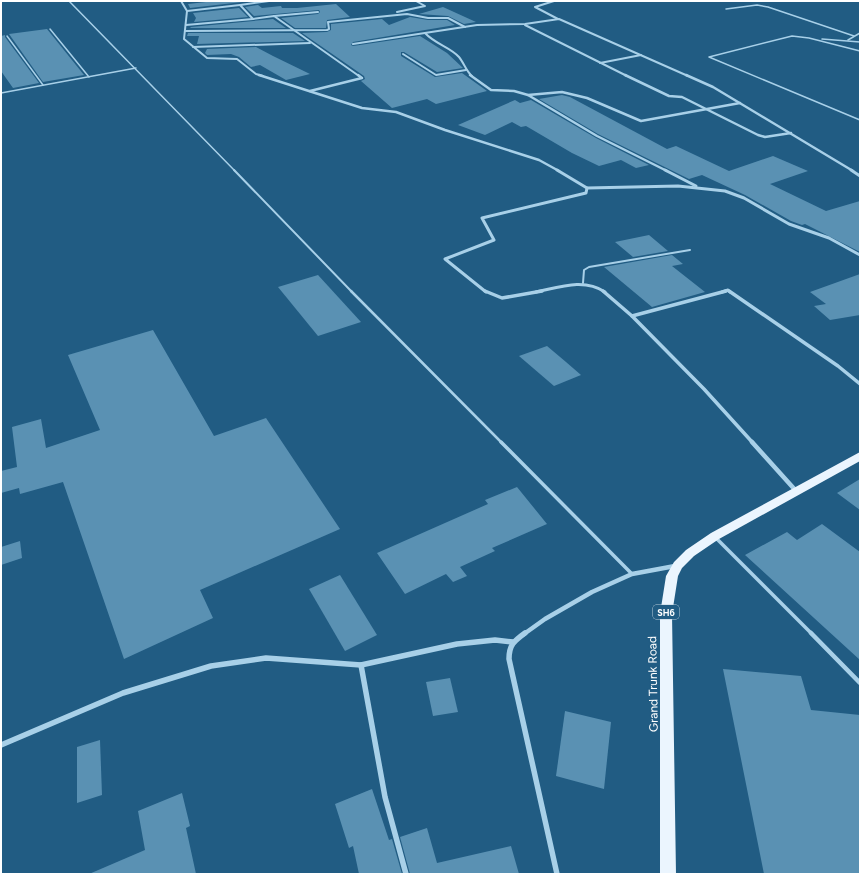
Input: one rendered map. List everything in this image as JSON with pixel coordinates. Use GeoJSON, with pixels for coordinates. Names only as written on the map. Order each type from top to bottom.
{"type":"FeatureCollection","features":[{"type":"Feature","properties":{"kind":"main road","name":"Grand Trunk Road"},"geometry":{"type":"LineString","coordinates":[[668,874],[666,614],[669,587],[677,566],[695,549],[715,536],[798,492],[860,456]]}},
{"type":"Feature","properties":{"kind":"street"},"geometry":{"type":"LineString","coordinates":[[181,1],[187,11],[184,39],[207,58],[236,59],[256,74],[362,108],[396,112],[445,130],[539,160],[587,188],[642,186],[698,187],[718,189],[740,195],[789,224],[829,238],[860,255]]}},
{"type":"Feature","properties":{"kind":"street"},"geometry":{"type":"LineString","coordinates":[[187,11],[270,1]]}},
{"type":"Feature","properties":{"kind":"street"},"geometry":{"type":"LineString","coordinates":[[394,14],[395,12],[425,6],[416,1]]}},
{"type":"Feature","properties":{"kind":"street"},"geometry":{"type":"LineString","coordinates":[[554,1],[535,7],[704,83],[740,103],[860,176]]}},
{"type":"Feature","properties":{"kind":"street"},"geometry":{"type":"LineString","coordinates":[[240,5],[253,19]]}},
{"type":"Feature","properties":{"kind":"street"},"geometry":{"type":"LineString","coordinates":[[186,25],[318,12]]}},
{"type":"Feature","properties":{"kind":"street"},"geometry":{"type":"LineString","coordinates":[[185,31],[327,30],[329,29],[328,22],[394,14],[448,18],[465,27]]}},
{"type":"Feature","properties":{"kind":"street"},"geometry":{"type":"LineString","coordinates":[[274,16],[362,79],[310,91]]}},
{"type":"Feature","properties":{"kind":"street"},"geometry":{"type":"LineString","coordinates":[[353,44],[465,27],[525,24],[559,19]]}},
{"type":"Feature","properties":{"kind":"street"},"geometry":{"type":"LineString","coordinates":[[525,24],[668,96],[680,97],[760,136],[792,134]]}},
{"type":"Feature","properties":{"kind":"street"},"geometry":{"type":"LineString","coordinates":[[425,32],[431,40],[458,57],[466,70],[478,82],[491,90],[514,91],[528,95],[597,136],[698,187]]}},
{"type":"Feature","properties":{"kind":"street"},"geometry":{"type":"LineString","coordinates":[[193,47],[310,43]]}},
{"type":"Feature","properties":{"kind":"street"},"geometry":{"type":"LineString","coordinates":[[403,54],[436,75],[466,70]]}},
{"type":"Feature","properties":{"kind":"street"},"geometry":{"type":"LineString","coordinates":[[600,63],[641,55]]}},
{"type":"Feature","properties":{"kind":"street"},"geometry":{"type":"LineString","coordinates":[[528,95],[560,92],[582,96],[641,121],[740,103]]}},
{"type":"Feature","properties":{"kind":"street"},"geometry":{"type":"LineString","coordinates":[[587,188],[586,193],[482,218],[494,240],[445,258],[486,292],[502,298],[583,283],[592,284],[600,288],[632,316],[704,389],[798,492]]}},
{"type":"Feature","properties":{"kind":"street"},"geometry":{"type":"LineString","coordinates":[[632,316],[728,290],[838,366],[860,384]]}},
{"type":"Feature","properties":{"kind":"street"},"geometry":{"type":"LineString","coordinates":[[557,874],[509,659],[513,642],[545,619],[592,592],[632,574],[677,566]]}},
{"type":"Feature","properties":{"kind":"street"},"geometry":{"type":"LineString","coordinates":[[1,746],[123,693],[211,666],[266,658],[325,661],[361,665],[457,644],[495,640],[513,642]]}},
{"type":"Feature","properties":{"kind":"street"},"geometry":{"type":"LineString","coordinates":[[361,665],[385,797],[406,874]]}},
{"type":"Feature","properties":{"kind":"lane"},"geometry":{"type":"LineString","coordinates":[[69,1],[136,68],[286,225],[632,574]]}},
{"type":"Feature","properties":{"kind":"lane"},"geometry":{"type":"LineString","coordinates":[[726,9],[763,6],[854,36]]}},
{"type":"Feature","properties":{"kind":"lane"},"geometry":{"type":"LineString","coordinates":[[50,29],[89,77]]}},
{"type":"Feature","properties":{"kind":"lane"},"geometry":{"type":"LineString","coordinates":[[848,40],[860,33]]}},
{"type":"Feature","properties":{"kind":"lane"},"geometry":{"type":"LineString","coordinates":[[7,36],[43,85]]}},
{"type":"Feature","properties":{"kind":"lane"},"geometry":{"type":"LineString","coordinates":[[860,42],[848,40],[783,37],[709,57],[860,120]]}},
{"type":"Feature","properties":{"kind":"lane"},"geometry":{"type":"LineString","coordinates":[[816,39],[860,51]]}},
{"type":"Feature","properties":{"kind":"lane"},"geometry":{"type":"LineString","coordinates":[[1,93],[136,68]]}},
{"type":"Feature","properties":{"kind":"lane"},"geometry":{"type":"LineString","coordinates":[[583,283],[584,270],[589,266],[690,250]]}},
{"type":"Feature","properties":{"kind":"lane"},"geometry":{"type":"LineString","coordinates":[[715,536],[860,683]]}},
{"type":"Feature","properties":{"kind":"building"},"geometry":{"type":"Polygon","coordinates":[[[215,1],[251,1],[190,8],[188,4],[215,1]]]}},
{"type":"Feature","properties":{"kind":"building"},"geometry":{"type":"Polygon","coordinates":[[[336,4],[350,17],[327,20],[326,28],[295,28],[281,18],[318,14],[320,12],[319,10],[254,16],[245,7],[258,5],[262,8],[281,6],[282,8],[297,8],[336,4]]]}},
{"type":"Feature","properties":{"kind":"building"},"geometry":{"type":"Polygon","coordinates":[[[443,7],[476,22],[464,24],[448,16],[419,14],[443,7]]]}},
{"type":"Feature","properties":{"kind":"building"},"geometry":{"type":"Polygon","coordinates":[[[239,8],[248,17],[194,22],[196,18],[193,13],[239,8]]]}},
{"type":"Feature","properties":{"kind":"building"},"geometry":{"type":"Polygon","coordinates":[[[410,17],[428,20],[447,20],[455,25],[353,42],[351,45],[353,46],[420,36],[447,53],[463,68],[437,72],[404,52],[401,52],[401,56],[435,77],[462,73],[487,91],[436,104],[427,99],[392,108],[361,81],[365,79],[364,76],[302,33],[327,32],[331,30],[331,24],[382,19],[389,25],[410,17]]]}},
{"type":"Feature","properties":{"kind":"building"},"geometry":{"type":"Polygon","coordinates":[[[273,19],[286,28],[190,28],[191,27],[273,19]]]}},
{"type":"Feature","properties":{"kind":"building"},"geometry":{"type":"Polygon","coordinates":[[[47,29],[84,75],[43,82],[9,34],[47,29]]]}},
{"type":"Feature","properties":{"kind":"building"},"geometry":{"type":"Polygon","coordinates":[[[188,33],[293,33],[305,41],[197,44],[199,36],[187,36],[188,33]]]}},
{"type":"Feature","properties":{"kind":"building"},"geometry":{"type":"Polygon","coordinates":[[[5,35],[39,83],[13,88],[1,71],[1,36],[5,35]]]}},
{"type":"Feature","properties":{"kind":"building"},"geometry":{"type":"Polygon","coordinates":[[[256,47],[310,74],[286,80],[260,65],[251,67],[239,57],[231,54],[207,55],[205,53],[207,49],[256,47]]]}},
{"type":"Feature","properties":{"kind":"building"},"geometry":{"type":"Polygon","coordinates":[[[562,95],[570,97],[667,149],[676,146],[729,171],[773,156],[808,171],[770,184],[826,211],[860,201],[860,252],[805,224],[802,225],[791,221],[745,195],[702,175],[689,179],[598,134],[539,99],[562,95]]]}},
{"type":"Feature","properties":{"kind":"building"},"geometry":{"type":"Polygon","coordinates":[[[515,100],[520,103],[531,100],[596,138],[649,165],[636,168],[621,160],[599,166],[572,153],[526,126],[521,127],[512,122],[485,135],[458,125],[515,100]]]}},
{"type":"Feature","properties":{"kind":"building"},"geometry":{"type":"Polygon","coordinates":[[[649,235],[668,251],[633,257],[615,242],[649,235]]]}},
{"type":"Feature","properties":{"kind":"building"},"geometry":{"type":"Polygon","coordinates":[[[672,255],[683,264],[672,266],[705,292],[652,307],[604,267],[672,255]]]}},
{"type":"Feature","properties":{"kind":"building"},"geometry":{"type":"Polygon","coordinates":[[[860,274],[860,315],[830,320],[814,306],[826,304],[810,292],[860,274]]]}},
{"type":"Feature","properties":{"kind":"building"},"geometry":{"type":"Polygon","coordinates":[[[318,275],[361,322],[318,336],[278,287],[318,275]]]}},
{"type":"Feature","properties":{"kind":"building"},"geometry":{"type":"Polygon","coordinates":[[[153,330],[214,436],[266,418],[340,529],[200,590],[213,618],[124,659],[63,482],[20,494],[19,488],[1,493],[1,471],[17,467],[12,427],[41,419],[46,448],[100,430],[68,355],[153,330]]]}},
{"type":"Feature","properties":{"kind":"building"},"geometry":{"type":"Polygon","coordinates":[[[547,346],[581,375],[554,386],[519,356],[547,346]]]}},
{"type":"Feature","properties":{"kind":"building"},"geometry":{"type":"Polygon","coordinates":[[[860,479],[860,510],[837,493],[860,479]]]}},
{"type":"Feature","properties":{"kind":"building"},"geometry":{"type":"Polygon","coordinates":[[[517,487],[547,524],[492,548],[495,551],[460,567],[467,576],[453,582],[446,574],[405,594],[377,553],[488,504],[485,500],[517,487]]]}},
{"type":"Feature","properties":{"kind":"building"},"geometry":{"type":"Polygon","coordinates":[[[822,524],[860,552],[860,660],[745,555],[787,532],[797,540],[822,524]]]}},
{"type":"Feature","properties":{"kind":"building"},"geometry":{"type":"Polygon","coordinates":[[[20,541],[22,558],[1,565],[1,547],[20,541]]]}},
{"type":"Feature","properties":{"kind":"building"},"geometry":{"type":"Polygon","coordinates":[[[340,575],[377,635],[345,651],[309,589],[340,575]]]}},
{"type":"Feature","properties":{"kind":"building"},"geometry":{"type":"Polygon","coordinates":[[[723,669],[801,676],[811,710],[860,715],[860,874],[764,874],[723,669]]]}},
{"type":"Feature","properties":{"kind":"building"},"geometry":{"type":"Polygon","coordinates":[[[450,678],[458,712],[433,716],[426,682],[450,678]]]}},
{"type":"Feature","properties":{"kind":"building"},"geometry":{"type":"Polygon","coordinates":[[[565,711],[611,722],[604,789],[556,776],[565,711]]]}},
{"type":"Feature","properties":{"kind":"building"},"geometry":{"type":"Polygon","coordinates":[[[100,740],[102,795],[77,803],[77,747],[100,740]]]}},
{"type":"Feature","properties":{"kind":"building"},"geometry":{"type":"Polygon","coordinates":[[[372,789],[389,840],[392,839],[402,874],[359,874],[353,846],[349,848],[335,804],[372,789]]]}},
{"type":"Feature","properties":{"kind":"building"},"geometry":{"type":"Polygon","coordinates":[[[182,793],[190,826],[186,828],[196,874],[89,874],[145,850],[138,811],[182,793]]]}},
{"type":"Feature","properties":{"kind":"building"},"geometry":{"type":"Polygon","coordinates":[[[427,828],[437,863],[511,846],[519,874],[410,874],[400,837],[427,828]]]}}]}
